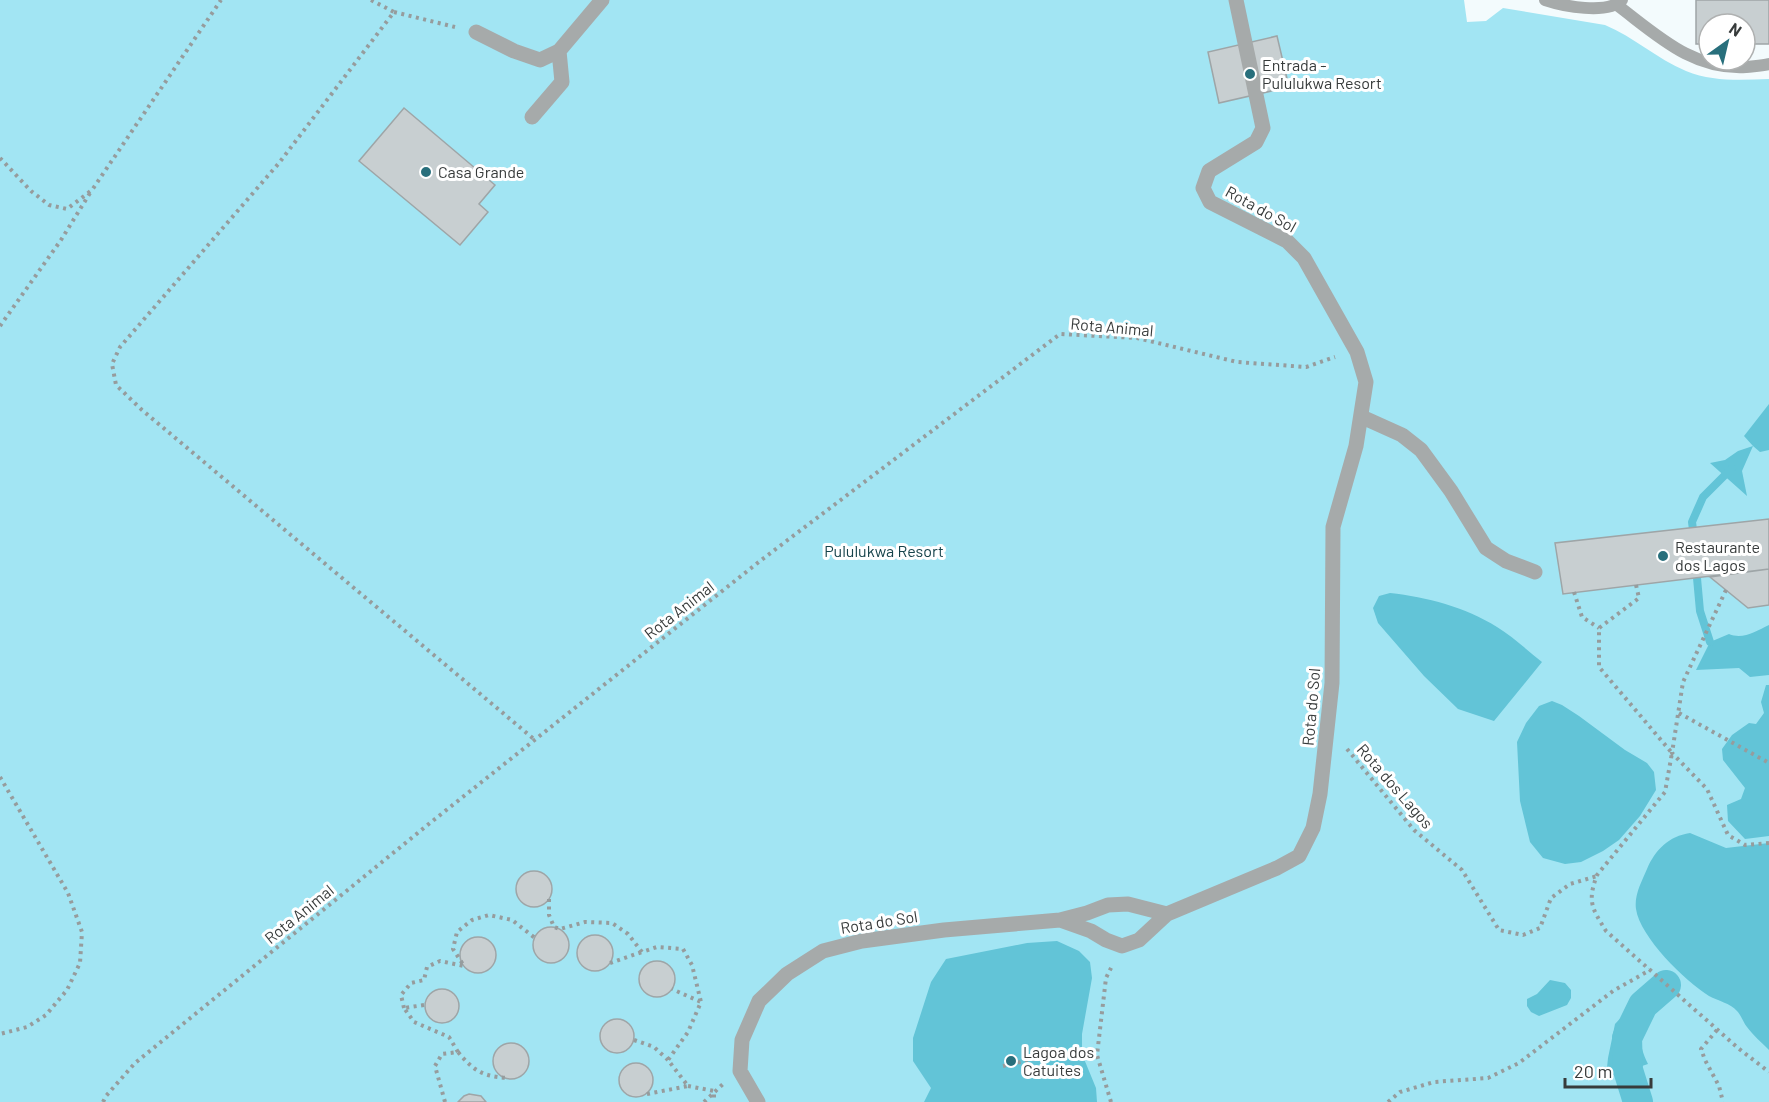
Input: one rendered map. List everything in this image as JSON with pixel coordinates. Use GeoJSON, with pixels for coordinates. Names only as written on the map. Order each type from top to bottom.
{"type":"FeatureCollection","features":[{"type":"Feature","properties":{"kind":"street"},"geometry":{"type":"LineString","coordinates":[[476,32],[514,51],[540,60],[559,51],[602,0]]}},
{"type":"Feature","properties":{"kind":"street","name":"Rota do Sol"},"geometry":{"type":"LineString","coordinates":[[1060,920],[1091,931],[1122,946],[1139,940],[1167,914],[1277,868],[1299,856],[1313,828],[1320,794],[1332,683],[1333,527],[1356,446],[1366,382],[1357,352],[1304,258],[1287,241],[1210,202],[1203,188],[1209,171],[1256,142],[1263,128],[1236,0]]}},
{"type":"Feature","properties":{"kind":"street"},"geometry":{"type":"LineString","coordinates":[[532,117],[561,82],[559,51]]}},
{"type":"Feature","properties":{"kind":"street"},"geometry":{"type":"LineString","coordinates":[[1362,417],[1402,435],[1421,450],[1451,490],[1486,548],[1506,561],[1535,572]]}},
{"type":"Feature","properties":{"kind":"street","name":"Rota do Sol"},"geometry":{"type":"LineString","coordinates":[[758,1102],[740,1071],[742,1040],[759,1001],[787,974],[823,951],[862,941],[944,930],[1060,920],[1108,905],[1128,904],[1167,914]]}},
{"type":"Feature","properties":{"kind":"lane"},"geometry":{"type":"LineString","coordinates":[[1545,0],[1563,6],[1596,8],[1619,2],[1675,49],[1694,59],[1731,68],[1769,64]]}},
{"type":"Feature","properties":{"kind":"path"},"geometry":{"type":"LineString","coordinates":[[0,326],[61,240],[92,190],[221,0]]}},
{"type":"Feature","properties":{"kind":"path"},"geometry":{"type":"LineString","coordinates":[[371,0],[394,12],[476,32]]}},
{"type":"Feature","properties":{"kind":"path"},"geometry":{"type":"LineString","coordinates":[[394,12],[279,163],[120,347],[112,364],[116,385],[142,410],[535,740]]}},
{"type":"Feature","properties":{"kind":"path"},"geometry":{"type":"LineString","coordinates":[[0,158],[31,191],[49,205],[67,209],[92,190]]}},
{"type":"Feature","properties":{"kind":"path","name":"Rota Animal"},"geometry":{"type":"LineString","coordinates":[[104,1102],[106,1096],[135,1063],[535,740],[760,561],[1060,334],[1137,338],[1237,362],[1305,367],[1342,354]]}},
{"type":"Feature","properties":{"kind":"path"},"geometry":{"type":"LineString","coordinates":[[1599,628],[1639,598],[1636,585]]}},
{"type":"Feature","properties":{"kind":"path"},"geometry":{"type":"LineString","coordinates":[[1726,590],[1683,682],[1665,792],[1597,875],[1591,890],[1593,909],[1606,931],[1717,1030],[1769,1072]]}},
{"type":"Feature","properties":{"kind":"path"},"geometry":{"type":"LineString","coordinates":[[1574,592],[1582,617],[1599,628]]}},
{"type":"Feature","properties":{"kind":"path"},"geometry":{"type":"LineString","coordinates":[[1599,628],[1599,667],[1672,753],[1707,789],[1728,835],[1745,845],[1769,843]]}},
{"type":"Feature","properties":{"kind":"path"},"geometry":{"type":"LineString","coordinates":[[1679,713],[1769,763]]}},
{"type":"Feature","properties":{"kind":"path","name":"Rota dos Lagos"},"geometry":{"type":"LineString","coordinates":[[1328,725],[1414,831],[1462,870],[1499,930],[1523,935],[1540,928],[1551,898],[1570,884],[1597,875]]}},
{"type":"Feature","properties":{"kind":"path"},"geometry":{"type":"LineString","coordinates":[[0,777],[68,893],[82,932],[80,963],[67,990],[46,1015],[27,1027],[0,1034]]}},
{"type":"Feature","properties":{"kind":"path"},"geometry":{"type":"LineString","coordinates":[[549,899],[549,915],[554,927],[560,929],[585,922],[612,923],[628,934],[642,952]]}},
{"type":"Feature","properties":{"kind":"path"},"geometry":{"type":"LineString","coordinates":[[507,1078],[488,1077],[471,1068],[449,1037],[414,1022],[404,1008],[401,995],[411,983],[424,980],[428,967],[440,961],[464,966],[453,949],[457,932],[472,920],[489,915],[512,920],[535,938]]}},
{"type":"Feature","properties":{"kind":"path"},"geometry":{"type":"LineString","coordinates":[[1110,1102],[1096,1055],[1106,978],[1122,946]]}},
{"type":"Feature","properties":{"kind":"path"},"geometry":{"type":"LineString","coordinates":[[610,963],[657,947],[683,949],[692,965],[701,1002],[688,1032],[668,1060]]}},
{"type":"Feature","properties":{"kind":"path"},"geometry":{"type":"LineString","coordinates":[[1388,1102],[1400,1092],[1434,1082],[1488,1078],[1519,1063],[1613,991],[1650,970]]}},
{"type":"Feature","properties":{"kind":"path"},"geometry":{"type":"LineString","coordinates":[[672,989],[701,1002]]}},
{"type":"Feature","properties":{"kind":"path"},"geometry":{"type":"LineString","coordinates":[[404,1008],[424,1005]]}},
{"type":"Feature","properties":{"kind":"path"},"geometry":{"type":"LineString","coordinates":[[1717,1030],[1701,1049],[1719,1086],[1723,1102]]}},
{"type":"Feature","properties":{"kind":"path"},"geometry":{"type":"LineString","coordinates":[[634,1040],[654,1047],[668,1060],[688,1086]]}},
{"type":"Feature","properties":{"kind":"path"},"geometry":{"type":"LineString","coordinates":[[445,1102],[435,1066],[442,1054],[458,1052]]}},
{"type":"Feature","properties":{"kind":"path"},"geometry":{"type":"LineString","coordinates":[[1002,1066],[1059,1053],[1096,1055]]}},
{"type":"Feature","properties":{"kind":"path"},"geometry":{"type":"LineString","coordinates":[[647,1094],[688,1086],[714,1091],[714,1102]]}},
{"type":"Feature","properties":{"kind":"green space","name":"Pululukwa Resort"},"geometry":{"type":"Polygon","coordinates":[[[0,0],[1464,0],[1467,22],[1486,21],[1503,8],[1605,25],[1675,66],[1696,75],[1727,80],[1769,79],[1769,1102],[0,1102],[0,0]]]}},
{"type":"Feature","properties":{"kind":"shaded area"},"geometry":{"type":"Polygon","coordinates":[[[1769,404],[1769,450],[1760,452],[1744,436],[1769,404]]]}},
{"type":"Feature","properties":{"kind":"shaded area"},"geometry":{"type":"Polygon","coordinates":[[[1753,446],[1742,471],[1747,496],[1710,463],[1725,460],[1738,451],[1753,446]]]}},
{"type":"Feature","properties":{"kind":"shaded area"},"geometry":{"type":"Polygon","coordinates":[[[1390,593],[1432,600],[1472,614],[1503,631],[1542,662],[1494,721],[1458,709],[1424,676],[1378,623],[1373,608],[1379,596],[1390,593]]]}},
{"type":"Feature","properties":{"kind":"shaded area"},"geometry":{"type":"Polygon","coordinates":[[[1769,625],[1769,675],[1750,677],[1739,668],[1696,670],[1710,642],[1729,634],[1739,636],[1749,634],[1769,625]]]}},
{"type":"Feature","properties":{"kind":"shaded area"},"geometry":{"type":"Polygon","coordinates":[[[1766,685],[1769,685],[1769,836],[1745,839],[1728,821],[1727,805],[1741,799],[1745,788],[1723,760],[1722,749],[1732,735],[1749,723],[1756,724],[1764,713],[1761,702],[1766,685]]]}},
{"type":"Feature","properties":{"kind":"shaded area"},"geometry":{"type":"Polygon","coordinates":[[[1552,701],[1579,716],[1625,750],[1647,763],[1654,772],[1656,790],[1640,816],[1619,840],[1581,862],[1565,864],[1543,858],[1530,842],[1520,801],[1517,742],[1526,723],[1539,706],[1552,701]]]}},
{"type":"Feature","properties":{"kind":"shaded area"},"geometry":{"type":"Polygon","coordinates":[[[1690,833],[1726,848],[1769,843],[1769,1050],[1749,1030],[1734,1008],[1709,996],[1676,969],[1655,945],[1639,920],[1636,899],[1650,862],[1669,841],[1690,833]]]}},
{"type":"Feature","properties":{"kind":"shaded area","name":"Lagoa dos Catuites"},"geometry":{"type":"Polygon","coordinates":[[[1057,941],[1079,951],[1090,962],[1092,978],[1082,1034],[1082,1054],[1096,1088],[1097,1102],[924,1102],[931,1088],[913,1061],[913,1038],[931,982],[946,959],[1027,943],[1057,941]]]}},
{"type":"Feature","properties":{"kind":"shaded area"},"geometry":{"type":"Polygon","coordinates":[[[1550,980],[1565,983],[1571,990],[1571,998],[1567,1005],[1539,1016],[1531,1012],[1527,1006],[1527,999],[1537,994],[1550,980]]]}},
{"type":"Feature","properties":{"kind":"shaded area"},"geometry":{"type":"Polygon","coordinates":[[[1654,996],[1643,1022],[1640,1037],[1648,1064],[1636,1068],[1651,1102],[1626,1102],[1621,1073],[1606,1077],[1615,1024],[1629,1009],[1654,996]]]}},
{"type":"Feature","properties":{"kind":"building"},"geometry":{"type":"Polygon","coordinates":[[[1696,0],[1769,0],[1769,44],[1757,44],[1757,12],[1697,12],[1696,44],[1696,0]]]}},
{"type":"Feature","properties":{"kind":"building"},"geometry":{"type":"Polygon","coordinates":[[[1277,36],[1289,87],[1219,103],[1208,52],[1277,36]]]}},
{"type":"Feature","properties":{"kind":"building","name":"Casa Grande"},"geometry":{"type":"Polygon","coordinates":[[[404,108],[495,185],[479,204],[488,212],[460,245],[359,161],[404,108]]]}},
{"type":"Feature","properties":{"kind":"building","name":"Restaurante dos Lagos"},"geometry":{"type":"Polygon","coordinates":[[[1769,519],[1769,569],[1563,594],[1555,543],[1769,519]]]}},
{"type":"Feature","properties":{"kind":"building"},"geometry":{"type":"Polygon","coordinates":[[[1769,569],[1769,605],[1748,608],[1710,577],[1769,569]]]}},
{"type":"Feature","properties":{"kind":"building"},"geometry":{"type":"Polygon","coordinates":[[[534,871],[546,877],[552,889],[546,901],[534,907],[522,901],[516,889],[522,877],[534,871]]]}},
{"type":"Feature","properties":{"kind":"building"},"geometry":{"type":"Polygon","coordinates":[[[551,927],[563,933],[569,945],[563,957],[551,963],[539,957],[533,945],[539,933],[551,927]]]}},
{"type":"Feature","properties":{"kind":"building"},"geometry":{"type":"Polygon","coordinates":[[[595,935],[607,941],[613,953],[607,965],[595,971],[583,965],[577,953],[583,941],[595,935]]]}},
{"type":"Feature","properties":{"kind":"building"},"geometry":{"type":"Polygon","coordinates":[[[478,937],[490,943],[496,955],[490,967],[478,973],[466,967],[460,955],[466,943],[478,937]]]}},
{"type":"Feature","properties":{"kind":"building"},"geometry":{"type":"Polygon","coordinates":[[[657,961],[669,967],[675,979],[669,991],[657,997],[645,991],[639,979],[645,967],[657,961]]]}},
{"type":"Feature","properties":{"kind":"building"},"geometry":{"type":"Polygon","coordinates":[[[442,989],[454,994],[459,1006],[454,1018],[442,1023],[430,1018],[425,1006],[430,994],[442,989]]]}},
{"type":"Feature","properties":{"kind":"building"},"geometry":{"type":"Polygon","coordinates":[[[617,1019],[629,1024],[634,1036],[629,1048],[617,1053],[605,1048],[600,1036],[605,1024],[617,1019]]]}},
{"type":"Feature","properties":{"kind":"building"},"geometry":{"type":"Polygon","coordinates":[[[511,1043],[523,1049],[529,1061],[523,1073],[511,1079],[499,1073],[493,1061],[499,1049],[511,1043]]]}},
{"type":"Feature","properties":{"kind":"building"},"geometry":{"type":"Polygon","coordinates":[[[636,1063],[648,1068],[653,1080],[648,1092],[636,1097],[624,1092],[619,1080],[624,1068],[636,1063]]]}},
{"type":"Feature","properties":{"kind":"building"},"geometry":{"type":"Polygon","coordinates":[[[469,1094],[481,1096],[486,1102],[458,1102],[469,1094]]]}},
{"type":"Feature","properties":{"kind":"waterway"},"geometry":{"type":"LineString","coordinates":[[1694,537],[1692,522],[1703,497],[1732,468]]}},
{"type":"Feature","properties":{"kind":"waterway"},"geometry":{"type":"LineString","coordinates":[[1696,567],[1700,611],[1710,642]]}},
{"type":"Feature","properties":{"kind":"waterway"},"geometry":{"type":"LineString","coordinates":[[1638,1102],[1628,1070],[1627,1038],[1643,1005],[1666,985]]}},
{"type":"Feature","properties":{"kind":"place","name":"Entrada - Pululukwa Resort"},"geometry":{"type":"Point","coordinates":[1250,74]}},
{"type":"Feature","properties":{"kind":"place","name":"Casa Grande"},"geometry":{"type":"Point","coordinates":[426,172]}},
{"type":"Feature","properties":{"kind":"place","name":"Restaurante dos Lagos"},"geometry":{"type":"Point","coordinates":[1663,556]}},
{"type":"Feature","properties":{"kind":"place","name":"Lagoa dos Catuites"},"geometry":{"type":"Point","coordinates":[1011,1061]}}]}
